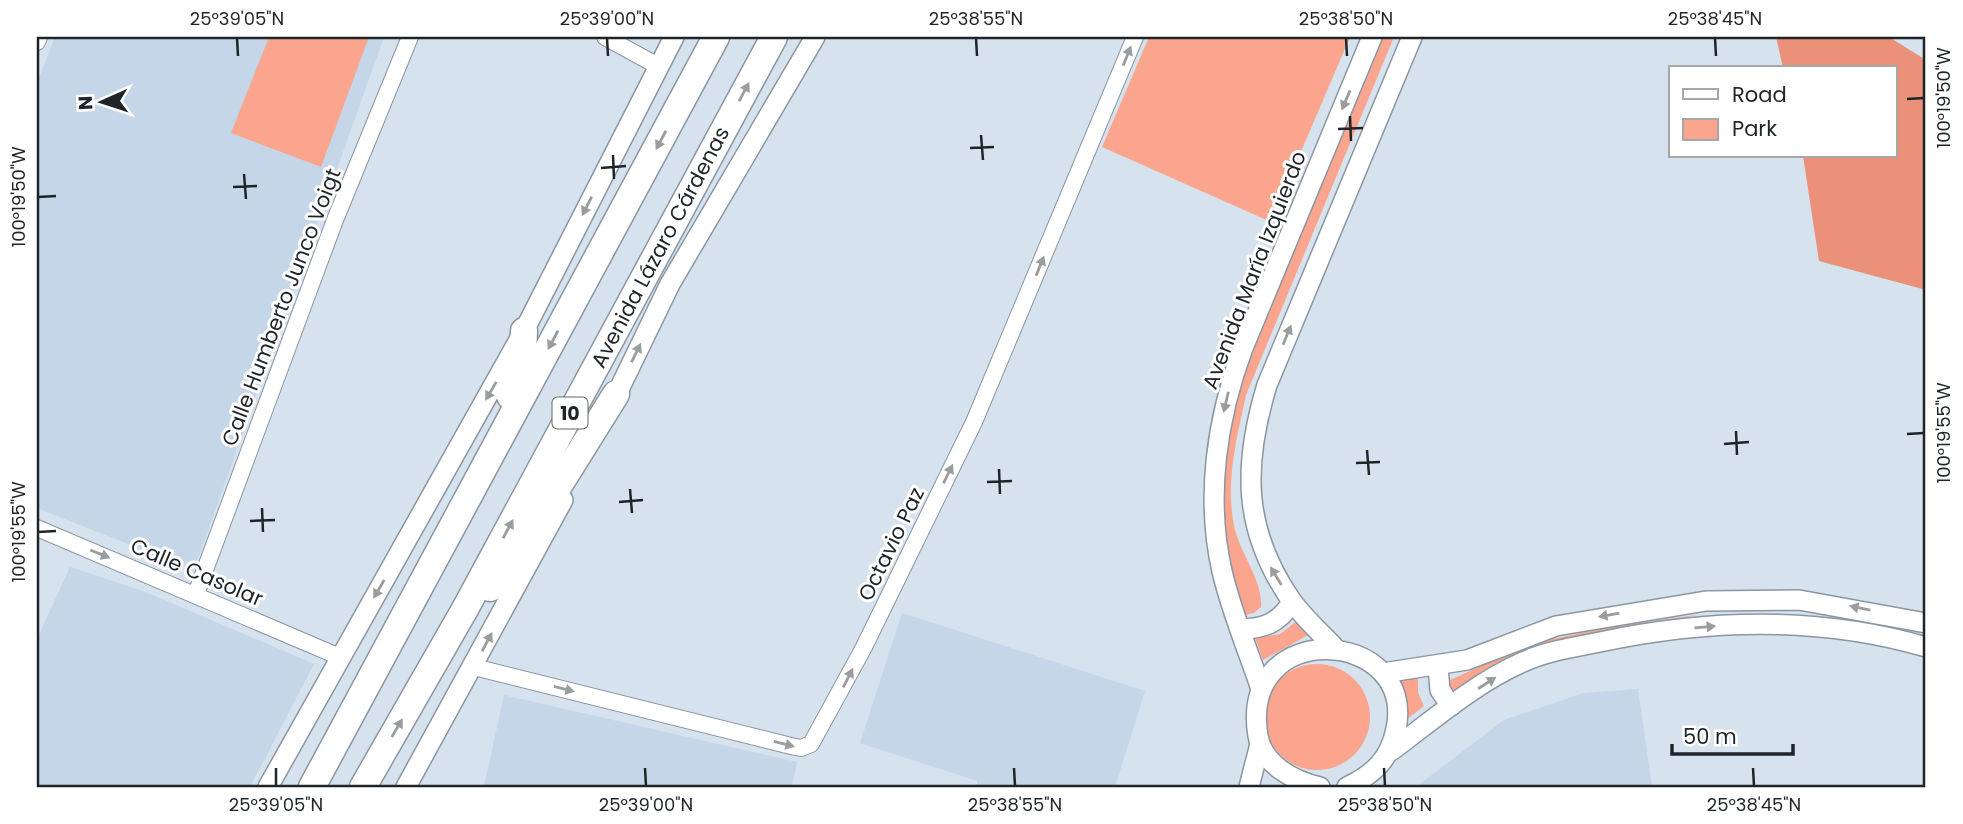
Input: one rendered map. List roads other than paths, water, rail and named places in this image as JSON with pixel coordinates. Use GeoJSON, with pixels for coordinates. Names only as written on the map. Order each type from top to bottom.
{"type":"FeatureCollection","features":[{"type":"Feature","properties":{"kind":"highway","name":"10"},"geometry":{"type":"LineString","coordinates":[[312,787],[716,37]]}},
{"type":"Feature","properties":{"kind":"highway","name":"Avenida Lázaro Cárdenas"},"geometry":{"type":"LineString","coordinates":[[363,787],[465,609],[774,37]]}},
{"type":"Feature","properties":{"kind":"highway"},"geometry":{"type":"LineString","coordinates":[[466,504],[475,474],[517,377],[524,331]]}},
{"type":"Feature","properties":{"kind":"highway"},"geometry":{"type":"LineString","coordinates":[[465,609],[492,586],[507,567],[616,394]]}},
{"type":"Feature","properties":{"kind":"street"},"geometry":{"type":"LineString","coordinates":[[37,42],[39,37]]}},
{"type":"Feature","properties":{"kind":"street","name":"Calle Humberto Junco Voigt"},"geometry":{"type":"LineString","coordinates":[[196,594],[335,220],[410,37]]}},
{"type":"Feature","properties":{"kind":"street"},"geometry":{"type":"LineString","coordinates":[[605,37],[658,66]]}},
{"type":"Feature","properties":{"kind":"street"},"geometry":{"type":"LineString","coordinates":[[268,787],[524,331],[674,37]]}},
{"type":"Feature","properties":{"kind":"street","name":"Avenida Lázaro Cárdenas"},"geometry":{"type":"LineString","coordinates":[[406,787],[474,667],[593,444],[670,284],[815,37]]}},
{"type":"Feature","properties":{"kind":"street","name":"Octavio Paz"},"geometry":{"type":"LineString","coordinates":[[474,667],[791,746],[801,748],[811,744],[864,647],[974,422],[1135,37]]}},
{"type":"Feature","properties":{"kind":"street","name":"Avenida María Izquierdo"},"geometry":{"type":"LineString","coordinates":[[1261,689],[1240,629],[1218,547],[1214,475],[1222,419],[1243,348],[1373,37]]}},
{"type":"Feature","properties":{"kind":"street"},"geometry":{"type":"LineString","coordinates":[[1391,751],[1398,710],[1391,684],[1369,662],[1335,648],[1292,602],[1268,563],[1254,521],[1250,494],[1252,442],[1267,385],[1412,37]]}},
{"type":"Feature","properties":{"kind":"street","name":"Calle Casolar"},"geometry":{"type":"LineString","coordinates":[[37,528],[340,657]]}},
{"type":"Feature","properties":{"kind":"street"},"geometry":{"type":"LineString","coordinates":[[1382,673],[1438,667],[1467,660],[1556,626],[1706,600],[1799,600],[1926,623]]}},
{"type":"Feature","properties":{"kind":"street"},"geometry":{"type":"LineString","coordinates":[[1240,629],[1265,627],[1275,622],[1292,602]]}},
{"type":"Feature","properties":{"kind":"street"},"geometry":{"type":"LineString","coordinates":[[1347,787],[1379,766],[1391,751],[1451,706],[1524,661],[1620,638],[1766,622],[1853,630],[1926,647]]}},
{"type":"Feature","properties":{"kind":"street"},"geometry":{"type":"LineString","coordinates":[[1250,787],[1260,744],[1255,716],[1261,689],[1275,670],[1288,659],[1301,652],[1335,648]]}},
{"type":"Feature","properties":{"kind":"street"},"geometry":{"type":"LineString","coordinates":[[1438,667],[1440,690],[1451,706]]}},
{"type":"Feature","properties":{"kind":"street"},"geometry":{"type":"LineString","coordinates":[[1260,744],[1286,774],[1320,787]]}}]}
